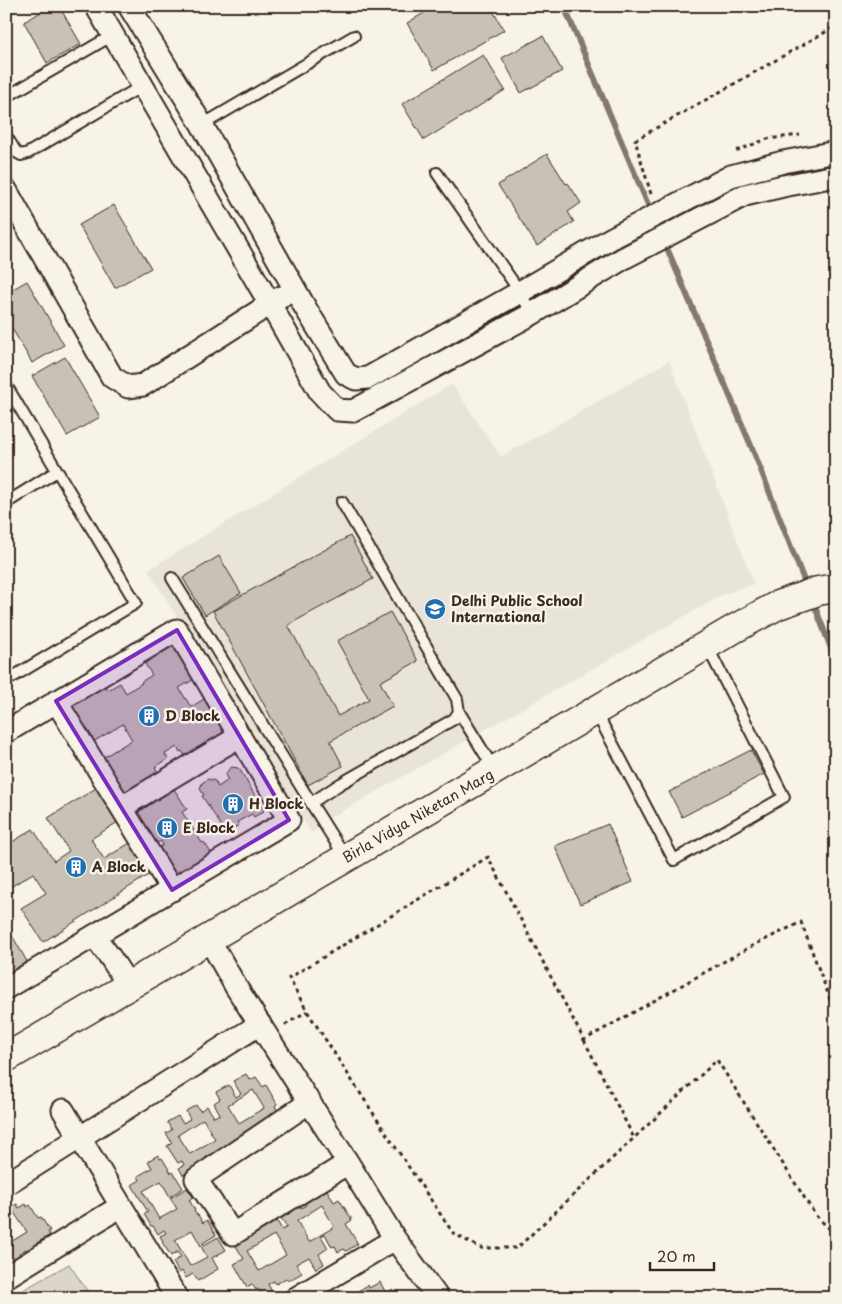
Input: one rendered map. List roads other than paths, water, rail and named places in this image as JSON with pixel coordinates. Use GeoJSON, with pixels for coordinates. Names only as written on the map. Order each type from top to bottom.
{"type":"FeatureCollection","features":[{"type":"Feature","properties":{"kind":"street"},"geometry":{"type":"LineString","coordinates":[[96,6],[320,392],[337,410],[353,410],[532,314],[624,258],[745,195],[836,176]]}},
{"type":"Feature","properties":{"kind":"street"},"geometry":{"type":"LineString","coordinates":[[129,6],[202,125],[306,309],[346,374],[356,379],[368,378],[520,292],[612,238],[655,208],[731,176],[783,162],[836,152]]}},
{"type":"Feature","properties":{"kind":"street"},"geometry":{"type":"LineString","coordinates":[[6,190],[112,377],[128,387],[143,385],[294,288]]}},
{"type":"Feature","properties":{"kind":"street"},"geometry":{"type":"LineString","coordinates":[[612,238],[624,258]]}},
{"type":"Feature","properties":{"kind":"street","name":"Birla Vidya Niketan Marg"},"geometry":{"type":"LineString","coordinates":[[8,1053],[129,986],[778,605],[827,590]]}},
{"type":"Feature","properties":{"kind":"street"},"geometry":{"type":"LineString","coordinates":[[6,732],[177,630],[289,820],[95,937],[6,988]]}},
{"type":"Feature","properties":{"kind":"street"},"geometry":{"type":"LineString","coordinates":[[56,702],[172,890]]}},
{"type":"Feature","properties":{"kind":"street"},"geometry":{"type":"LineString","coordinates":[[122,808],[240,736]]}},
{"type":"Feature","properties":{"kind":"street"},"geometry":{"type":"LineString","coordinates":[[95,937],[129,986]]}},
{"type":"Feature","properties":{"kind":"street"},"geometry":{"type":"LineString","coordinates":[[209,939],[236,987],[395,1239],[438,1298]]}},
{"type":"Feature","properties":{"kind":"street"},"geometry":{"type":"LineString","coordinates":[[6,1184],[80,1138],[264,1030]]}},
{"type":"Feature","properties":{"kind":"street"},"geometry":{"type":"LineString","coordinates":[[310,1102],[196,1178],[233,1234],[348,1163]]}},
{"type":"Feature","properties":{"kind":"street"},"geometry":{"type":"LineString","coordinates":[[63,1110],[121,1206],[171,1296]]}},
{"type":"Feature","properties":{"kind":"street"},"geometry":{"type":"LineString","coordinates":[[6,1277],[121,1206]]}},
{"type":"Feature","properties":{"kind":"street"},"geometry":{"type":"LineString","coordinates":[[296,1298],[395,1239]]}},
{"type":"Feature","properties":{"kind":"lane"},"geometry":{"type":"LineString","coordinates":[[6,97],[113,35]]}},
{"type":"Feature","properties":{"kind":"lane"},"geometry":{"type":"LineString","coordinates":[[202,125],[354,36]]}},
{"type":"Feature","properties":{"kind":"lane"},"geometry":{"type":"LineString","coordinates":[[6,136],[16,152],[21,155],[28,153],[142,86]]}},
{"type":"Feature","properties":{"kind":"lane"},"geometry":{"type":"LineString","coordinates":[[437,173],[520,292],[532,314]]}},
{"type":"Feature","properties":{"kind":"lane"},"geometry":{"type":"LineString","coordinates":[[6,385],[136,603],[6,681]]}},
{"type":"Feature","properties":{"kind":"lane"},"geometry":{"type":"LineString","coordinates":[[6,502],[57,471]]}},
{"type":"Feature","properties":{"kind":"lane"},"geometry":{"type":"LineString","coordinates":[[342,502],[457,699],[460,712],[494,770]]}},
{"type":"Feature","properties":{"kind":"lane"},"geometry":{"type":"LineString","coordinates":[[172,578],[346,858]]}},
{"type":"Feature","properties":{"kind":"lane"},"geometry":{"type":"LineString","coordinates":[[596,711],[674,860],[784,797],[706,646]]}},
{"type":"Feature","properties":{"kind":"lane"},"geometry":{"type":"LineString","coordinates":[[311,803],[340,784],[454,719],[460,712]]}},
{"type":"Feature","properties":{"kind":"waterway"},"geometry":{"type":"LineString","coordinates":[[564,6],[652,214]]}},
{"type":"Feature","properties":{"kind":"waterway"},"geometry":{"type":"LineString","coordinates":[[664,241],[755,455],[807,588]]}},
{"type":"Feature","properties":{"kind":"waterway"},"geometry":{"type":"LineString","coordinates":[[812,599],[832,651],[836,679]]}},
{"type":"Feature","properties":{"kind":"place","name":"Delhi Public School International"},"geometry":{"type":"Point","coordinates":[435,609]}},
{"type":"Feature","properties":{"kind":"place","name":"D Block"},"geometry":{"type":"Point","coordinates":[149,716]}},
{"type":"Feature","properties":{"kind":"place","name":"H Block"},"geometry":{"type":"Point","coordinates":[233,804]}},
{"type":"Feature","properties":{"kind":"place","name":"E Block"},"geometry":{"type":"Point","coordinates":[167,828]}},
{"type":"Feature","properties":{"kind":"place","name":"A Block"},"geometry":{"type":"Point","coordinates":[76,867]}}]}
